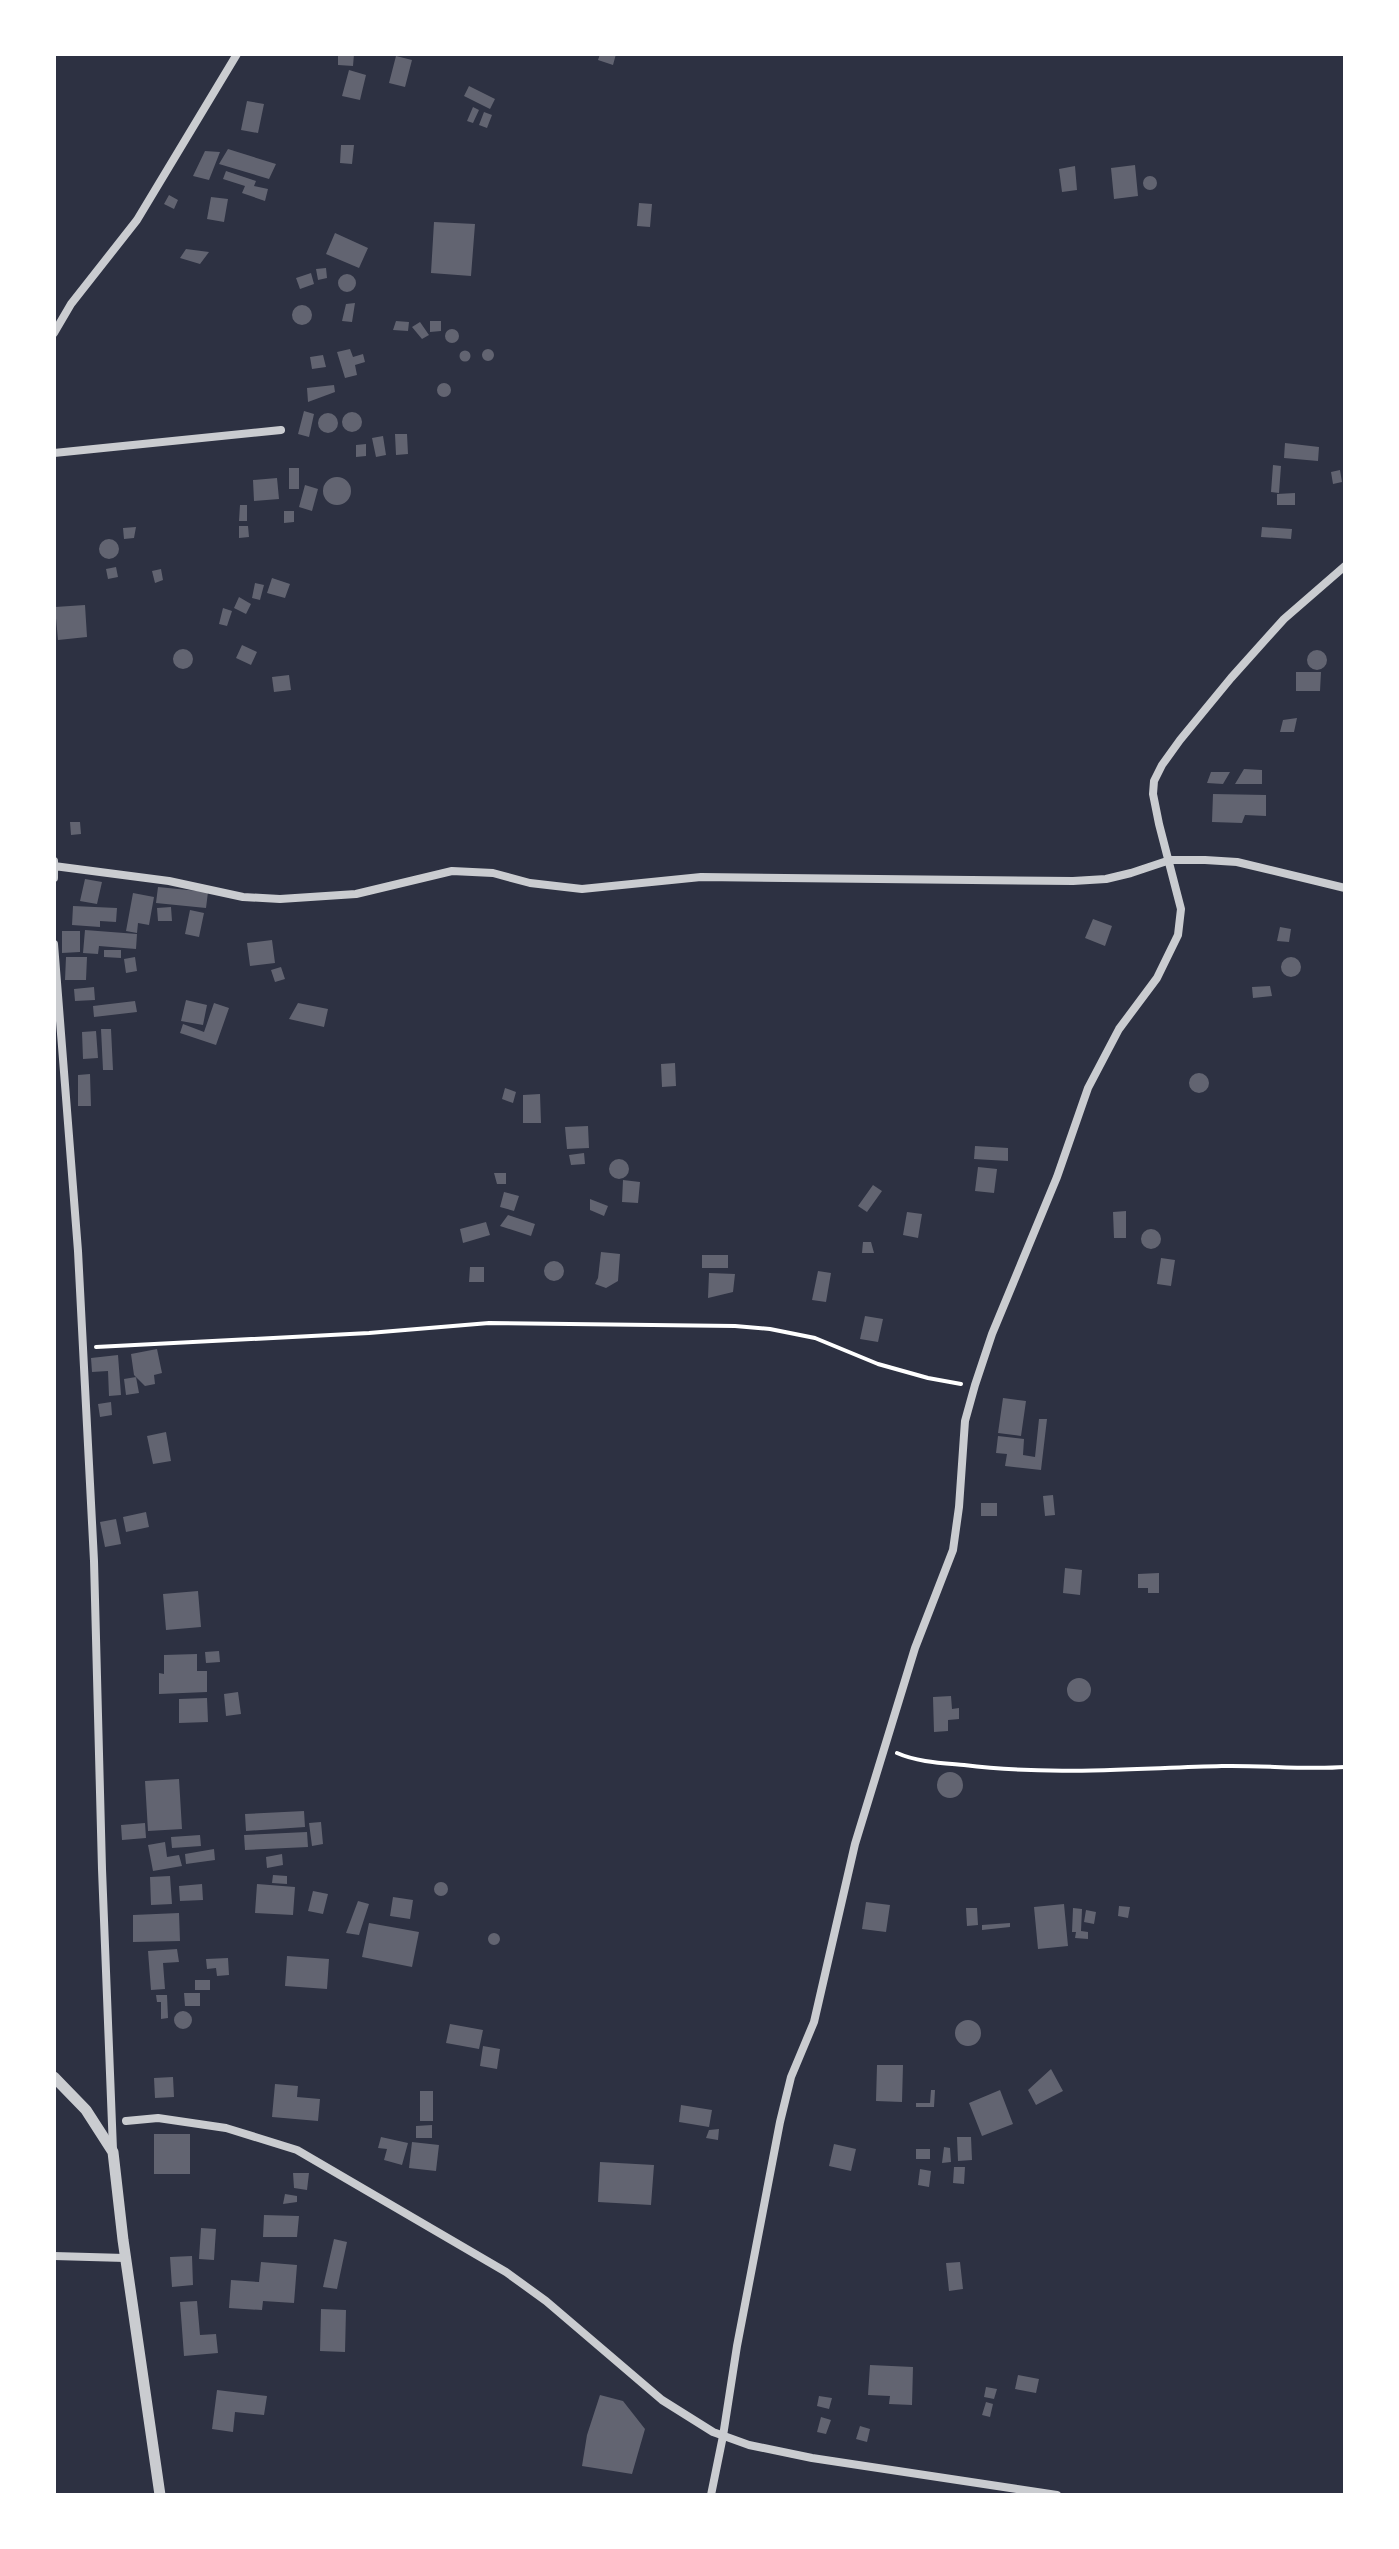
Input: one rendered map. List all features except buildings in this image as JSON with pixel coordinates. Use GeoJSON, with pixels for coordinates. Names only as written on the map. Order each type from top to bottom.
{"type":"FeatureCollection","features":[{"type":"Feature","properties":{"kind":"street"},"geometry":{"type":"LineString","coordinates":[[54,333],[71,304],[137,220],[237,54]]}},
{"type":"Feature","properties":{"kind":"street"},"geometry":{"type":"LineString","coordinates":[[54,453],[281,430]]}},
{"type":"Feature","properties":{"kind":"street"},"geometry":{"type":"LineString","coordinates":[[711,2495],[780,2122],[791,2077],[814,2022],[855,1844],[884,1748],[915,1648],[953,1550],[965,1421],[975,1385],[998,1319],[1057,1177],[1088,1088],[1119,1029],[1157,978],[1178,935],[1181,909],[1153,794],[1154,781],[1162,765],[1261,644],[1309,595],[1345,566]]}},
{"type":"Feature","properties":{"kind":"street"},"geometry":{"type":"LineString","coordinates":[[54,878],[54,863],[169,881],[243,897],[291,899],[356,894],[452,871],[493,873],[530,883],[582,889],[701,877],[1073,881],[1106,879],[1170,860],[1237,862],[1345,888]]}},
{"type":"Feature","properties":{"kind":"street"},"geometry":{"type":"LineString","coordinates":[[54,944],[78,1251],[94,1561],[113,2152],[125,2258],[160,2495]]}},
{"type":"Feature","properties":{"kind":"street"},"geometry":{"type":"LineString","coordinates":[[54,2077],[86,2110],[113,2152]]}},
{"type":"Feature","properties":{"kind":"street"},"geometry":{"type":"LineString","coordinates":[[126,2121],[158,2118],[226,2128],[297,2150],[506,2272],[546,2301],[662,2400],[723,2436],[749,2445],[812,2458],[1057,2495]]}},
{"type":"Feature","properties":{"kind":"street"},"geometry":{"type":"LineString","coordinates":[[54,2256],[125,2258]]}},
{"type":"Feature","properties":{"kind":"path"},"geometry":{"type":"LineString","coordinates":[[81,1348],[281,1339],[489,1323],[735,1326],[815,1338],[878,1364],[928,1378],[975,1385]]}},
{"type":"Feature","properties":{"kind":"path"},"geometry":{"type":"LineString","coordinates":[[884,1748],[904,1756],[999,1770],[1258,1765],[1306,1770],[1345,1767]]}}]}
